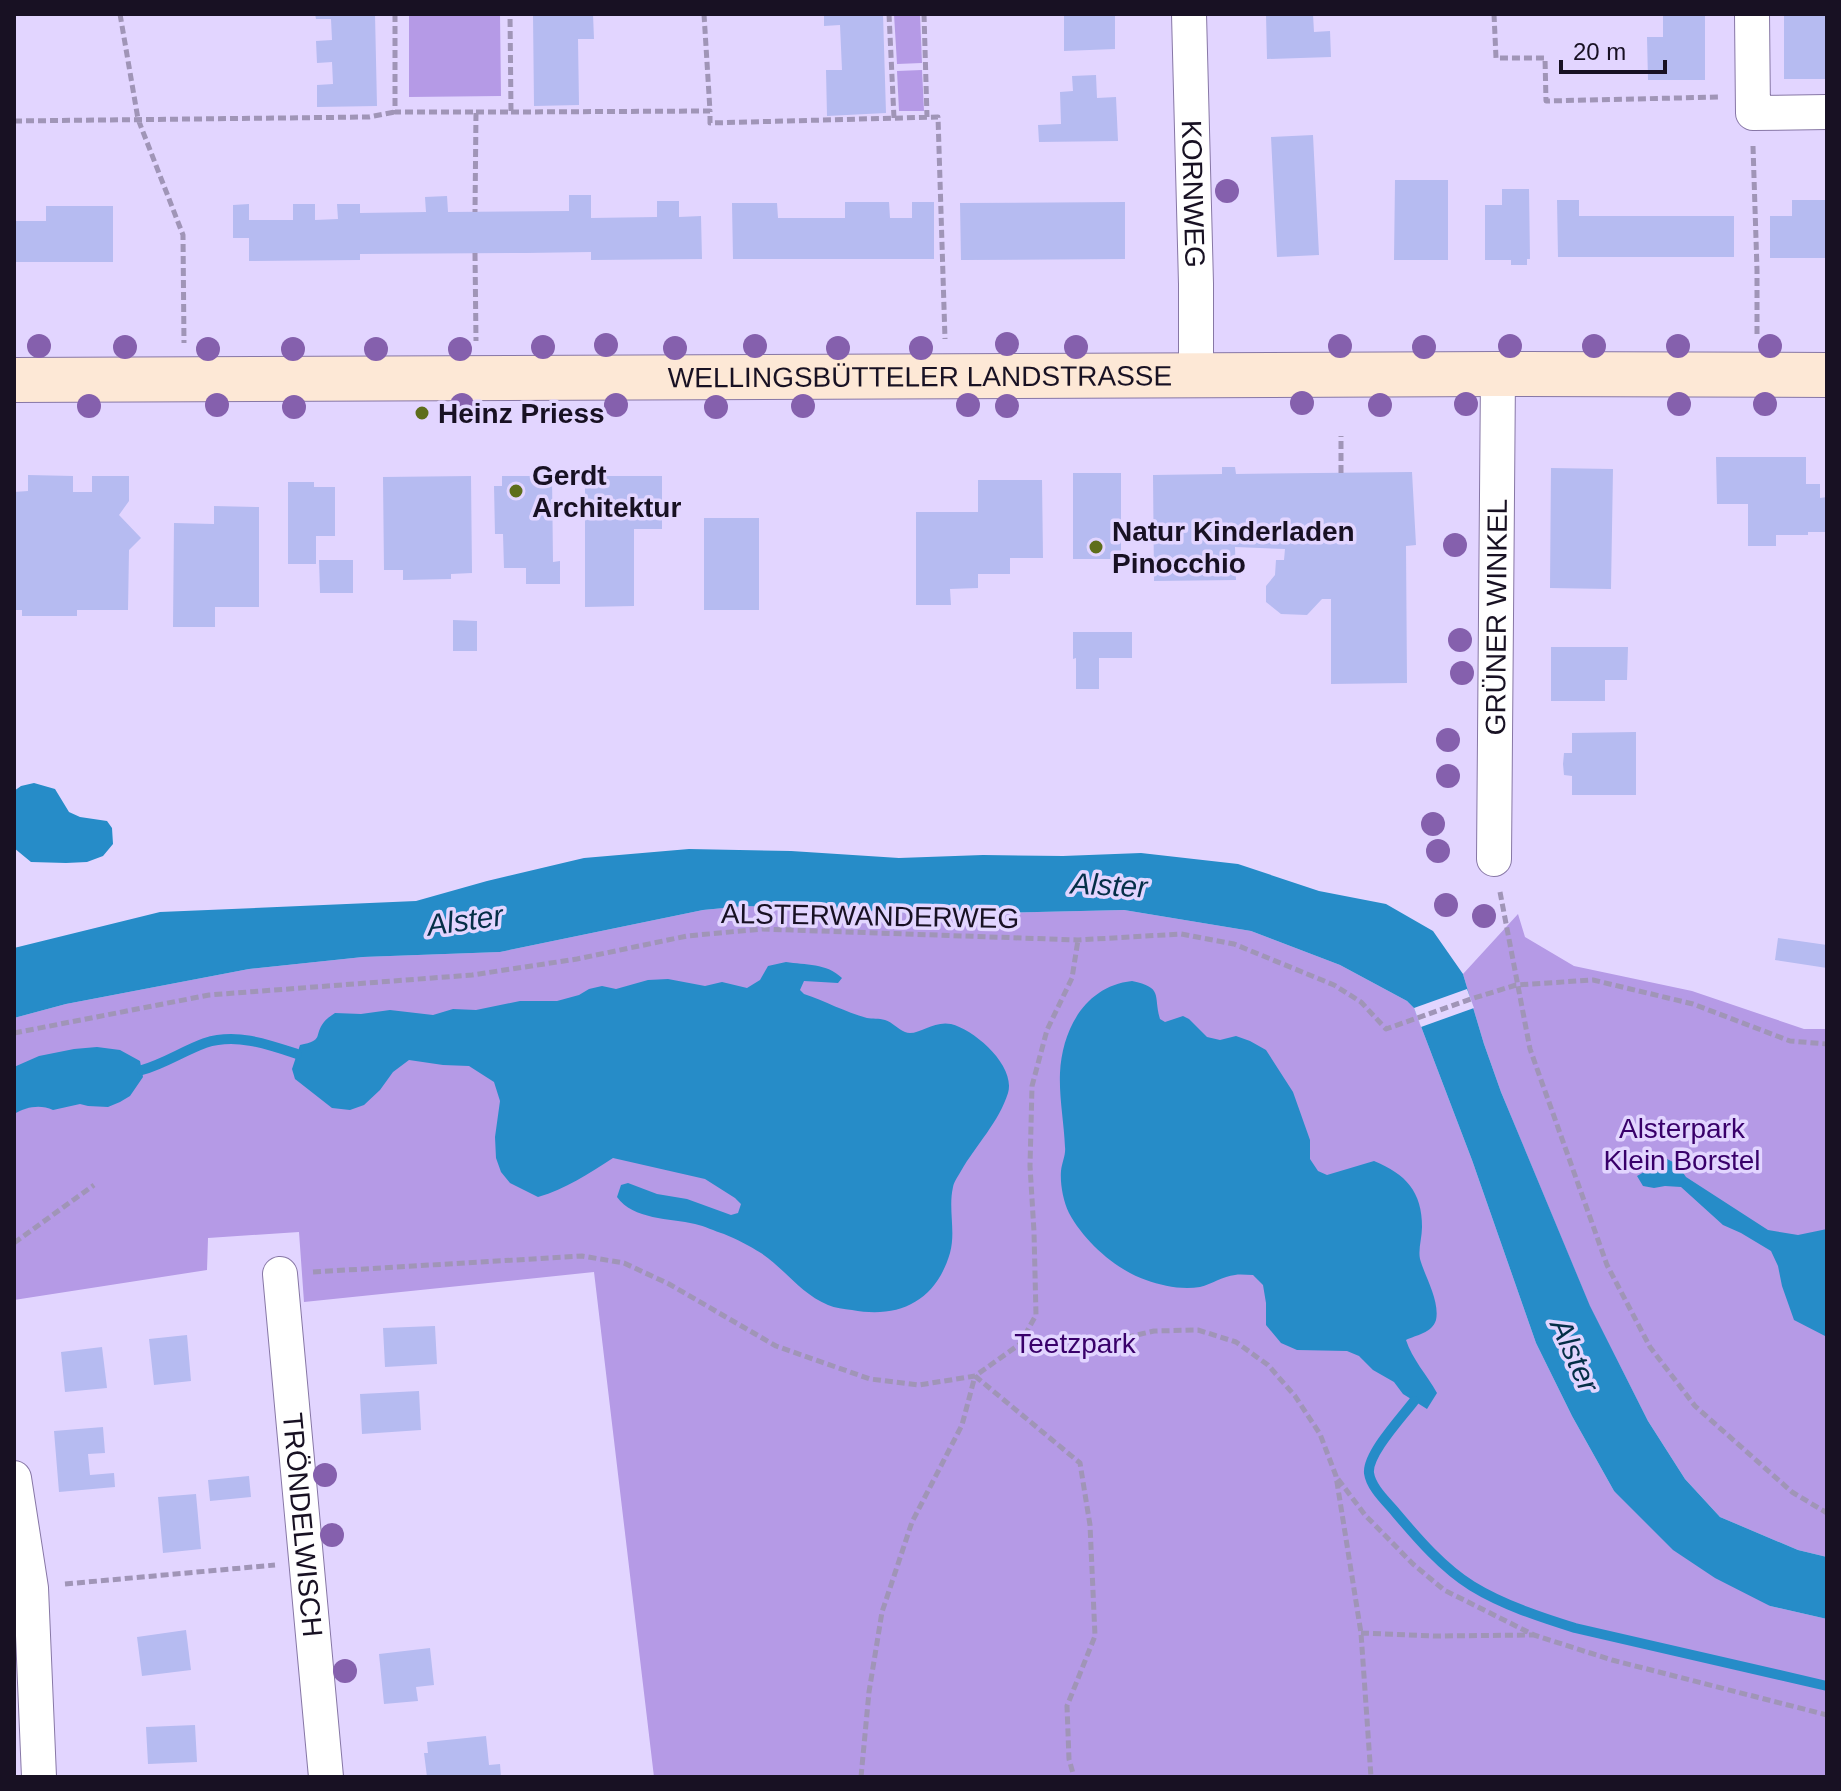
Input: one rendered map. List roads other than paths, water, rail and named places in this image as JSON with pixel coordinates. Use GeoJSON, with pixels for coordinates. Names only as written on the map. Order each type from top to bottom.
{"type":"FeatureCollection","features":[{"type":"Feature","properties":{"kind":"main road","name":"WELLINGSBÜTTELER LANDSTRASSE"},"geometry":{"type":"LineString","coordinates":[[14,380],[1827,375]]}},
{"type":"Feature","properties":{"kind":"street","name":"KORNWEG"},"geometry":{"type":"LineString","coordinates":[[1189,14],[1196,375]]}},
{"type":"Feature","properties":{"kind":"street"},"geometry":{"type":"LineString","coordinates":[[1752,14],[1752,105],[1827,112]]}},
{"type":"Feature","properties":{"kind":"street","name":"GRÜNER WINKEL"},"geometry":{"type":"LineString","coordinates":[[1494,859],[1498,374]]}},
{"type":"Feature","properties":{"kind":"street","name":"TRÖNDELWISCH"},"geometry":{"type":"LineString","coordinates":[[280,1274],[326,1777]]}},
{"type":"Feature","properties":{"kind":"street"},"geometry":{"type":"LineString","coordinates":[[14,1478],[31,1588],[39,1777]]}},
{"type":"Feature","properties":{"kind":"water"},"geometry":{"type":"Polygon","coordinates":[[[34,783],[55,789],[69,812],[107,821],[112,828],[113,844],[103,856],[87,862],[31,862],[14,848],[14,791],[34,783]]]}},
{"type":"Feature","properties":{"kind":"water","name":"Alster"},"geometry":{"type":"Polygon","coordinates":[[[689,849],[899,858],[1141,853],[1238,864],[1319,891],[1386,904],[1433,931],[1463,974],[1501,1092],[1590,1306],[1648,1421],[1685,1479],[1720,1517],[1798,1550],[1827,1557],[1827,1619],[1770,1606],[1715,1578],[1673,1550],[1614,1491],[1536,1343],[1472,1160],[1414,1008],[1407,1001],[1340,965],[1251,931],[1124,910],[946,914],[745,906],[703,910],[500,952],[363,957],[249,969],[66,1004],[14,1018],[14,948],[160,912],[416,901],[584,858],[689,849]]]}},
{"type":"Feature","properties":{"kind":"water"},"geometry":{"type":"Polygon","coordinates":[[[786,962],[823,967],[842,978],[838,983],[804,981],[800,990],[804,994],[859,1016],[888,1021],[905,1032],[951,1024],[982,1041],[1006,1072],[1009,1083],[1004,1104],[954,1185],[952,1245],[944,1270],[925,1295],[900,1309],[869,1312],[828,1305],[761,1253],[743,1243],[699,1225],[642,1214],[624,1205],[617,1197],[621,1185],[628,1183],[731,1215],[738,1213],[741,1204],[705,1179],[613,1158],[567,1185],[538,1197],[510,1183],[501,1172],[496,1158],[495,1137],[500,1101],[494,1082],[469,1066],[409,1060],[393,1072],[364,1105],[350,1110],[332,1108],[295,1079],[292,1069],[300,1045],[316,1039],[324,1022],[335,1013],[361,1014],[390,1010],[433,1015],[453,1009],[476,1010],[520,1001],[557,1001],[602,986],[616,989],[648,980],[668,979],[705,986],[722,982],[747,988],[760,980],[768,966],[786,962]]]}},
{"type":"Feature","properties":{"kind":"water"},"geometry":{"type":"Polygon","coordinates":[[[1132,981],[1153,990],[1160,1019],[1165,1022],[1183,1016],[1207,1037],[1220,1040],[1236,1036],[1266,1050],[1293,1092],[1310,1140],[1310,1159],[1318,1171],[1327,1175],[1374,1161],[1395,1172],[1410,1186],[1421,1215],[1420,1259],[1437,1313],[1431,1328],[1406,1340],[1437,1393],[1427,1409],[1403,1394],[1394,1382],[1373,1370],[1359,1356],[1347,1351],[1297,1350],[1281,1343],[1266,1325],[1263,1285],[1253,1275],[1231,1276],[1193,1288],[1152,1282],[1112,1262],[1075,1224],[1065,1203],[1061,1181],[1065,1150],[1060,1073],[1065,1041],[1071,1026],[1089,1001],[1101,991],[1132,981]]]}},
{"type":"Feature","properties":{"kind":"water"},"geometry":{"type":"Polygon","coordinates":[[[97,1047],[120,1050],[140,1061],[143,1077],[130,1096],[108,1107],[80,1104],[53,1110],[33,1107],[14,1114],[14,1067],[39,1056],[97,1047]]]}},
{"type":"Feature","properties":{"kind":"water"},"geometry":{"type":"Polygon","coordinates":[[[1667,1159],[1677,1164],[1686,1177],[1768,1230],[1798,1235],[1827,1229],[1827,1337],[1794,1320],[1771,1251],[1723,1225],[1681,1187],[1643,1186],[1637,1176],[1667,1159]]]}},
{"type":"Feature","properties":{"kind":"waterway"},"geometry":{"type":"LineString","coordinates":[[142,1070],[217,1040],[251,1041],[297,1054]]}},
{"type":"Feature","properties":{"kind":"waterway"},"geometry":{"type":"LineString","coordinates":[[1414,1401],[1374,1456],[1370,1479],[1422,1543],[1461,1579],[1509,1605],[1575,1628],[1827,1686]]}},
{"type":"Feature","properties":{"kind":"place","name":"Heinz Priess"},"geometry":{"type":"Point","coordinates":[422,413]}},
{"type":"Feature","properties":{"kind":"place","name":"Gerdt Architektur"},"geometry":{"type":"Point","coordinates":[516,491]}},
{"type":"Feature","properties":{"kind":"place","name":"Natur Kinderladen Pinocchio"},"geometry":{"type":"Point","coordinates":[1096,547]}},
{"type":"Feature","properties":{"kind":"park label","name":"Alsterpark Klein Borstel"},"geometry":{"type":"Point","coordinates":[1682,1144]}},
{"type":"Feature","properties":{"kind":"park label","name":"Teetzpark"},"geometry":{"type":"Point","coordinates":[1075,1343]}}]}
